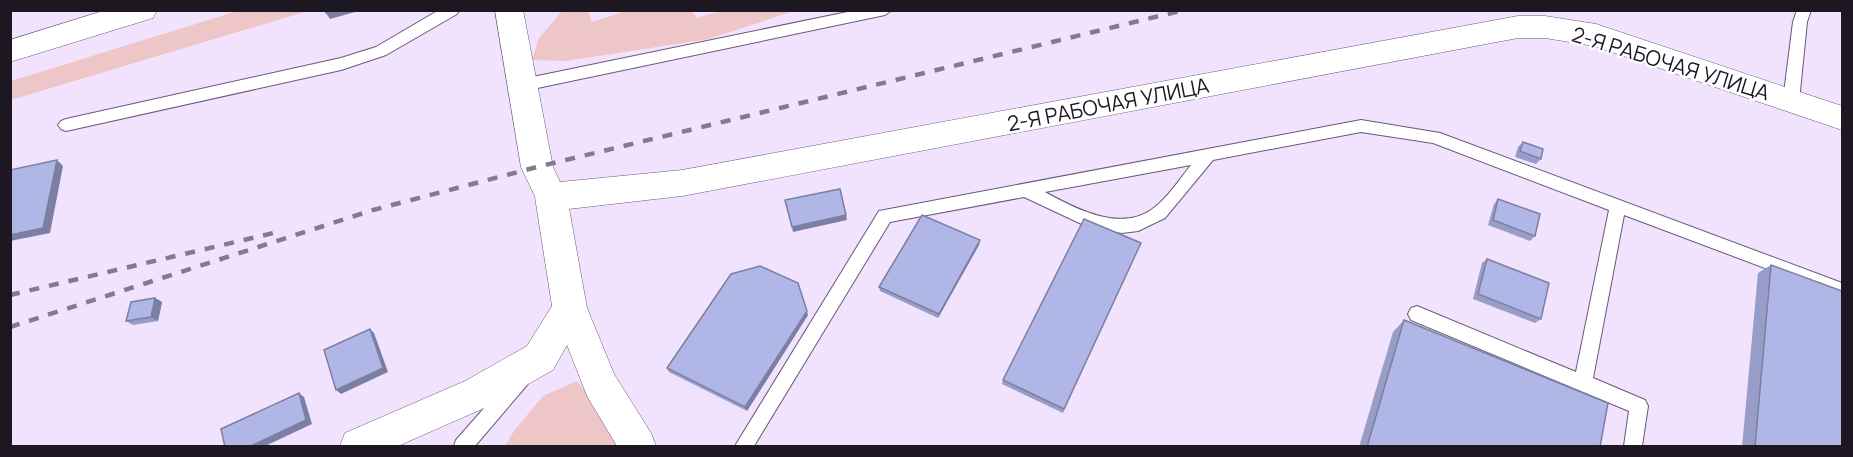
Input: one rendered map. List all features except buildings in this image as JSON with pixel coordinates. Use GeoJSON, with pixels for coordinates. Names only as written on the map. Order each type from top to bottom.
{"type":"FeatureCollection","features":[{"type":"Feature","properties":{"kind":"main road"},"geometry":{"type":"LineString","coordinates":[[10,51],[103,17],[143,10]]}},
{"type":"Feature","properties":{"kind":"main road"},"geometry":{"type":"LineString","coordinates":[[509,10],[537,167],[551,197],[570,308],[600,384],[638,447]]}},
{"type":"Feature","properties":{"kind":"main road","name":"2-Я РАБОЧАЯ УЛИЦА"},"geometry":{"type":"LineString","coordinates":[[551,197],[682,183],[1518,27],[1545,27],[1596,35],[1842,118]]}},
{"type":"Feature","properties":{"kind":"main road"},"geometry":{"type":"LineString","coordinates":[[358,447],[478,393],[540,358],[570,308]]}},
{"type":"Feature","properties":{"kind":"lane"},"geometry":{"type":"LineString","coordinates":[[66,125],[341,64],[381,51],[452,10]]}},
{"type":"Feature","properties":{"kind":"lane"},"geometry":{"type":"LineString","coordinates":[[523,85],[885,10]]}},
{"type":"Feature","properties":{"kind":"lane"},"geometry":{"type":"LineString","coordinates":[[1791,100],[1800,22],[1804,10]]}},
{"type":"Feature","properties":{"kind":"lane"},"geometry":{"type":"LineString","coordinates":[[744,447],[885,216],[1361,126],[1434,137],[1842,290]]}},
{"type":"Feature","properties":{"kind":"lane"},"geometry":{"type":"LineString","coordinates":[[1026,190],[1071,214],[1111,225],[1133,226],[1156,217],[1208,155]]}},
{"type":"Feature","properties":{"kind":"lane"},"geometry":{"type":"LineString","coordinates":[[1583,383],[1618,206]]}},
{"type":"Feature","properties":{"kind":"lane"},"geometry":{"type":"LineString","coordinates":[[1417,314],[1639,406],[1633,447]]}},
{"type":"Feature","properties":{"kind":"lane"},"geometry":{"type":"LineString","coordinates":[[463,447],[540,358]]}},
{"type":"Feature","properties":{"kind":"shaded area"},"geometry":{"type":"Polygon","coordinates":[[[241,10],[308,11],[11,100],[11,81],[241,10]]]}},
{"type":"Feature","properties":{"kind":"shaded area"},"geometry":{"type":"Polygon","coordinates":[[[562,11],[588,11],[592,22],[626,11],[692,11],[697,18],[720,11],[794,11],[709,39],[566,61],[532,60],[539,38],[562,11]]]}},
{"type":"Feature","properties":{"kind":"shaded area"},"geometry":{"type":"Polygon","coordinates":[[[577,381],[601,413],[620,446],[505,446],[514,431],[543,396],[577,381]]]}},
{"type":"Feature","properties":{"kind":"railway"},"geometry":{"type":"LineString","coordinates":[[10,327],[373,210],[537,167],[1184,10]]}},
{"type":"Feature","properties":{"kind":"railway"},"geometry":{"type":"LineString","coordinates":[[10,295],[282,231]]}}]}
